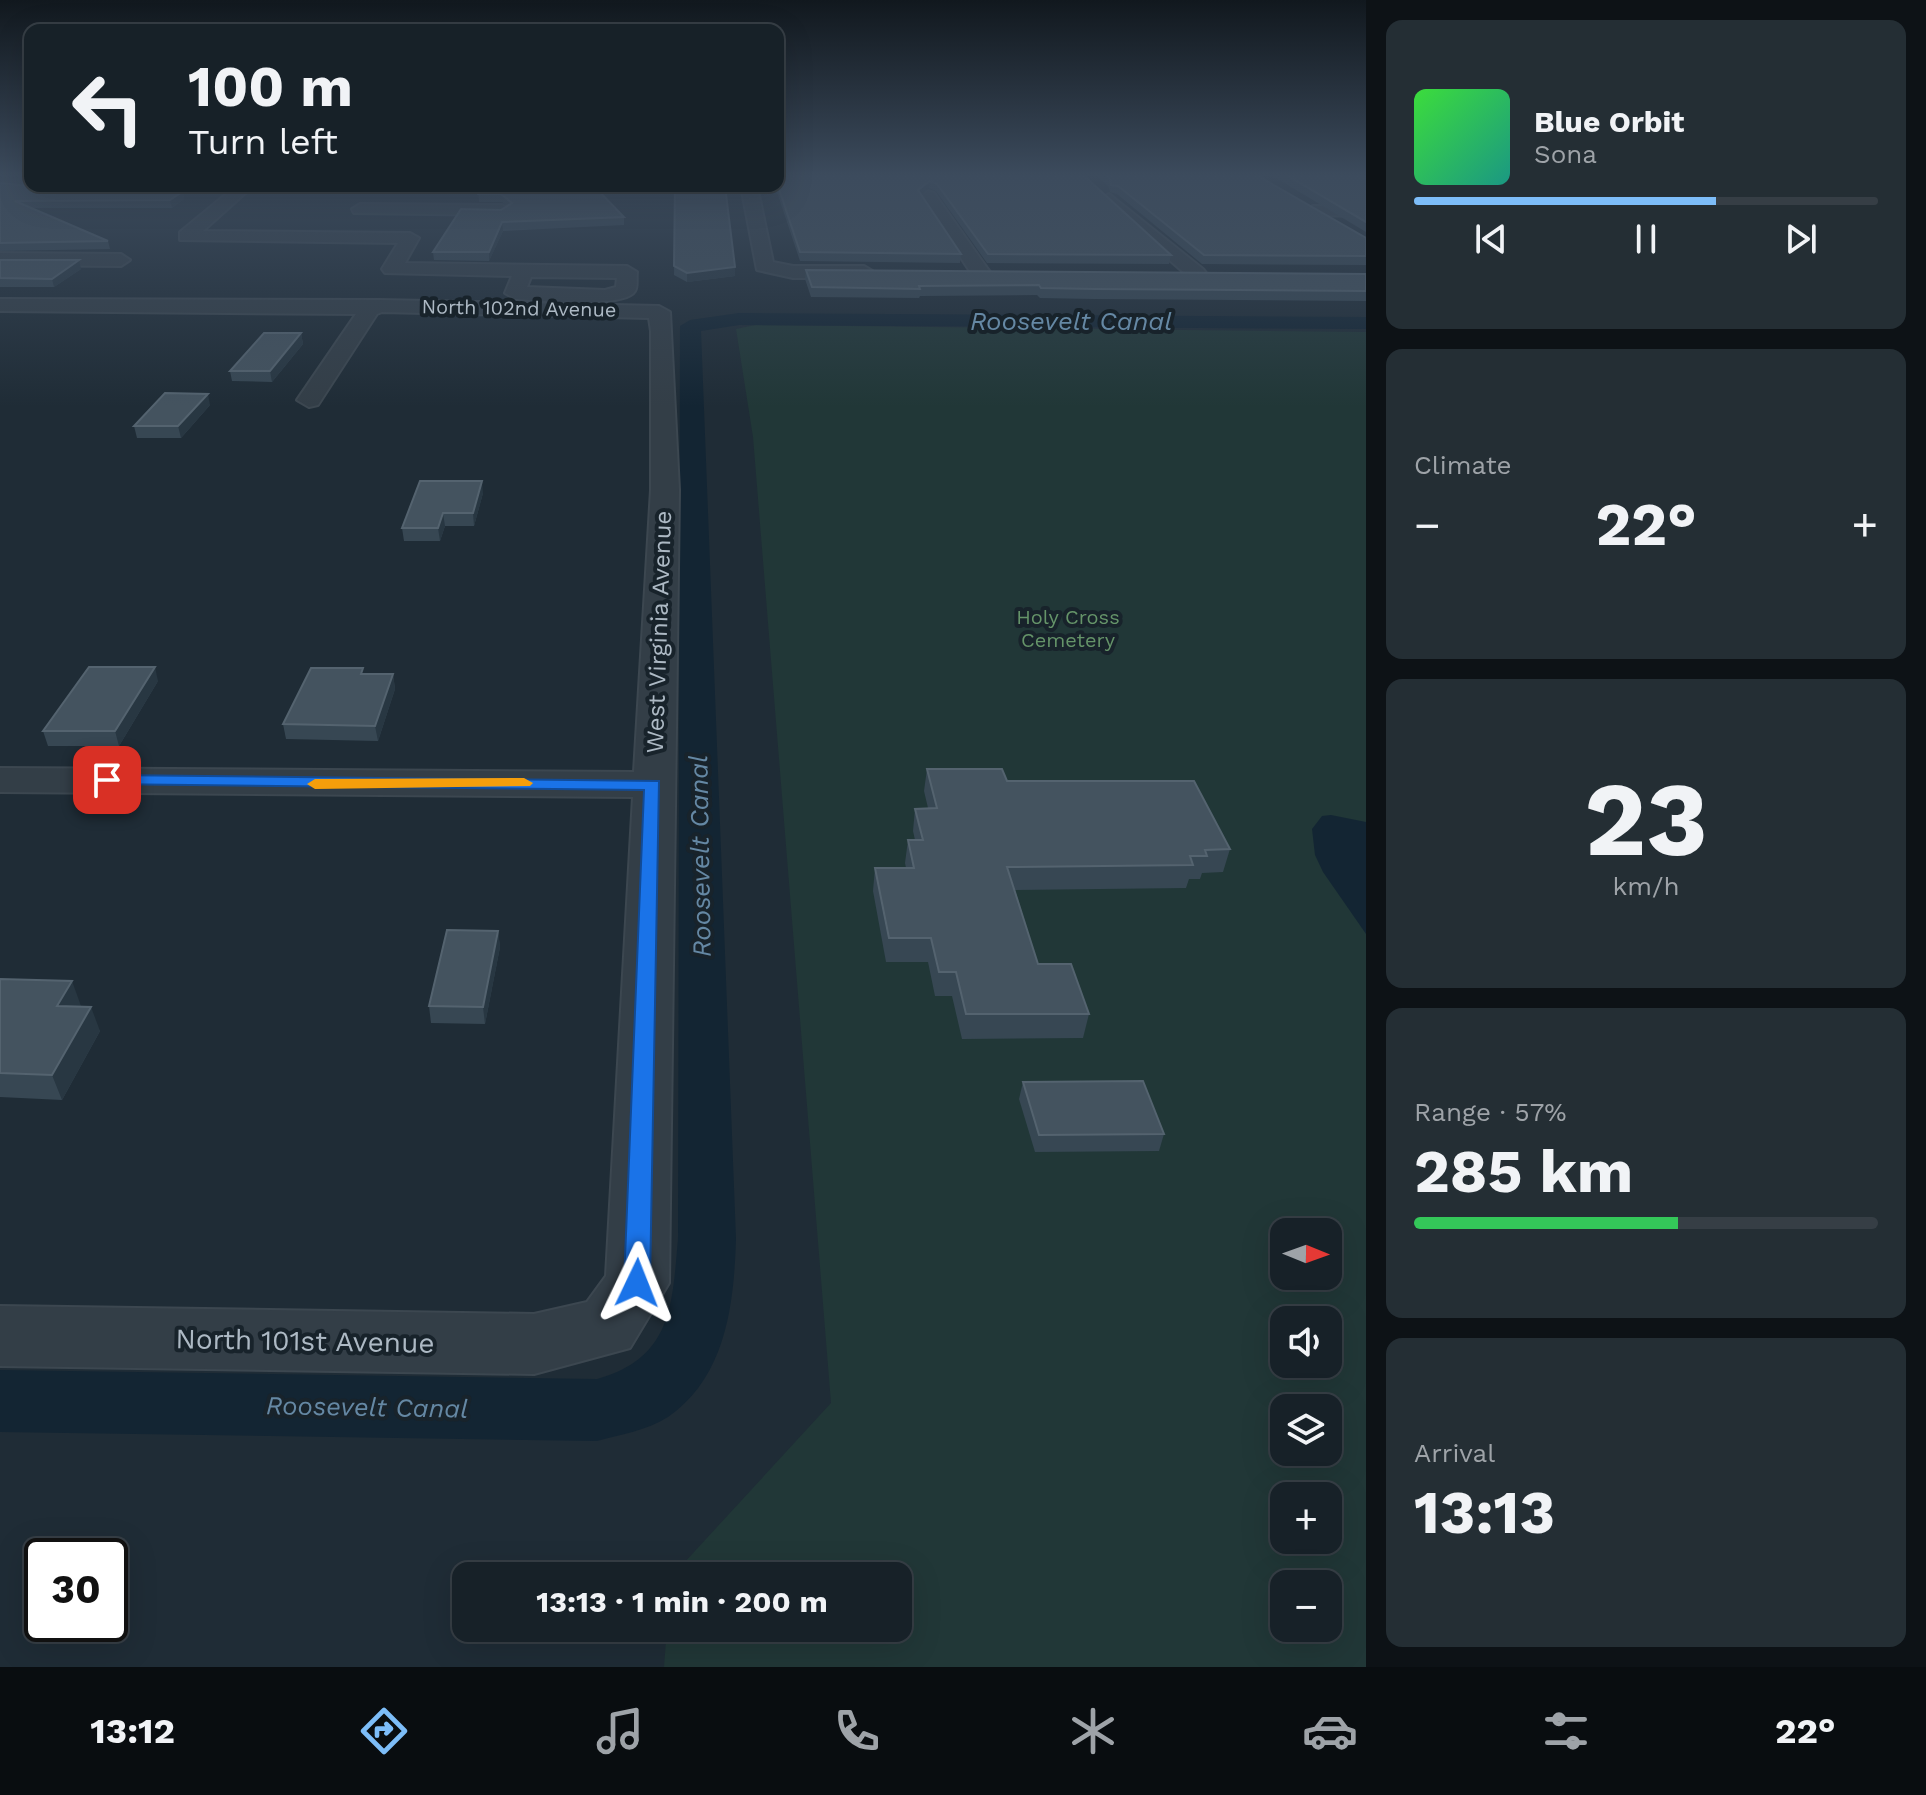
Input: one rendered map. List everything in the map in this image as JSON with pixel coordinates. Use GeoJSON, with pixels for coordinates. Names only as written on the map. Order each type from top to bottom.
{"type":"FeatureCollection","features":[{"type":"Feature","properties":{"kind":"street"},"geometry":{"type":"LineString","coordinates":[[403,251],[392,269],[524,270],[627,272],[626,290],[606,296],[515,293],[524,270]]}},
{"type":"Feature","properties":{"kind":"street"},"geometry":{"type":"LineString","coordinates":[[761,251],[764,266],[773,270],[887,272]]}},
{"type":"Feature","properties":{"kind":"street"},"geometry":{"type":"LineString","coordinates":[[949,272],[988,272],[970,251]]}},
{"type":"Feature","properties":{"kind":"street"},"geometry":{"type":"LineString","coordinates":[[1165,273],[1204,273],[1173,251]]}},
{"type":"Feature","properties":{"kind":"street"},"geometry":{"type":"LineString","coordinates":[[0,259],[121,260]]}},
{"type":"Feature","properties":{"kind":"street","name":"North 102nd Avenue"},"geometry":{"type":"LineString","coordinates":[[0,305],[659,312]]}},
{"type":"Feature","properties":{"kind":"street"},"geometry":{"type":"LineString","coordinates":[[309,400],[369,310],[377,307]]}},
{"type":"Feature","properties":{"kind":"street","name":"West Virginia Avenue"},"geometry":{"type":"LineString","coordinates":[[607,1327],[637,1283],[665,490],[659,312]]}},
{"type":"Feature","properties":{"kind":"street"},"geometry":{"type":"LineString","coordinates":[[0,780],[653,785]]}},
{"type":"Feature","properties":{"kind":"street","name":"North 101st Avenue"},"geometry":{"type":"LineString","coordinates":[[0,1336],[534,1344],[607,1327]]}},
{"type":"Feature","properties":{"kind":"green space","name":"Holy Cross Cemetery"},"geometry":{"type":"Polygon","coordinates":[[[755,325],[1366,332],[1366,1667],[664,1667],[666,1642],[912,1642],[912,1562],[685,1562],[831,1403],[753,437],[736,329],[755,325]]]}},
{"type":"Feature","properties":{"kind":"water"},"geometry":{"type":"Polygon","coordinates":[[[1322,816],[1366,822],[1366,934],[1323,872],[1315,855],[1312,829],[1322,816]]]}},
{"type":"Feature","properties":{"kind":"building"},"geometry":{"type":"Polygon","coordinates":[[[434,251],[490,251],[489,252],[434,251]]]}},
{"type":"Feature","properties":{"kind":"building"},"geometry":{"type":"Polygon","coordinates":[[[674,251],[733,251],[735,267],[687,273],[674,266],[674,251]]]}},
{"type":"Feature","properties":{"kind":"building"},"geometry":{"type":"Polygon","coordinates":[[[959,251],[961,254],[800,252],[959,251]]]}},
{"type":"Feature","properties":{"kind":"building"},"geometry":{"type":"Polygon","coordinates":[[[986,251],[1166,251],[1171,255],[988,254],[986,251]]]}},
{"type":"Feature","properties":{"kind":"building"},"geometry":{"type":"Polygon","coordinates":[[[1199,251],[1366,251],[1366,256],[1204,255],[1199,251]]]}},
{"type":"Feature","properties":{"kind":"building"},"geometry":{"type":"Polygon","coordinates":[[[0,260],[79,260],[52,279],[0,278],[0,260]]]}},
{"type":"Feature","properties":{"kind":"building"},"geometry":{"type":"Polygon","coordinates":[[[806,270],[1366,274],[1366,291],[1041,288],[1039,285],[919,286],[920,289],[812,287],[806,270]]]}},
{"type":"Feature","properties":{"kind":"building"},"geometry":{"type":"Polygon","coordinates":[[[264,333],[301,333],[270,371],[230,371],[264,333]]]}},
{"type":"Feature","properties":{"kind":"building"},"geometry":{"type":"Polygon","coordinates":[[[165,393],[208,394],[178,426],[134,426],[165,393]]]}},
{"type":"Feature","properties":{"kind":"building"},"geometry":{"type":"Polygon","coordinates":[[[420,481],[482,481],[473,513],[443,513],[438,528],[402,528],[420,481]]]}},
{"type":"Feature","properties":{"kind":"building"},"geometry":{"type":"Polygon","coordinates":[[[89,667],[155,667],[115,731],[43,731],[89,667]]]}},
{"type":"Feature","properties":{"kind":"building"},"geometry":{"type":"Polygon","coordinates":[[[311,668],[363,668],[361,674],[393,674],[375,726],[283,724],[311,668]]]}},
{"type":"Feature","properties":{"kind":"building"},"geometry":{"type":"Polygon","coordinates":[[[927,769],[1002,769],[1007,781],[1194,781],[1230,849],[1205,850],[1207,856],[1190,856],[1193,865],[1007,867],[1038,964],[1071,964],[1089,1014],[966,1014],[956,972],[939,972],[931,938],[889,938],[875,868],[914,868],[908,840],[923,840],[915,809],[937,808],[927,769]]]}},
{"type":"Feature","properties":{"kind":"building"},"geometry":{"type":"Polygon","coordinates":[[[447,930],[498,931],[483,1007],[429,1006],[447,930]]]}},
{"type":"Feature","properties":{"kind":"building"},"geometry":{"type":"Polygon","coordinates":[[[0,979],[72,981],[57,1006],[91,1007],[52,1075],[0,1073],[0,979]]]}},
{"type":"Feature","properties":{"kind":"building"},"geometry":{"type":"Polygon","coordinates":[[[1143,1081],[1164,1134],[1039,1135],[1023,1082],[1143,1081]]]}},
{"type":"Feature","properties":{"kind":"waterway","name":"Roosevelt Canal"},"geometry":{"type":"LineString","coordinates":[[0,1401],[597,1410],[642,1397],[672,1374],[699,1322],[707,1239],[701,1059],[690,326],[739,319],[1366,323]]}},
{"type":"Feature","properties":{"kind":"slow traffic"},"geometry":{"type":"LineString","coordinates":[[315,784],[524,783]]}},
{"type":"Feature","properties":{"kind":"route"},"geometry":{"type":"LineString","coordinates":[[107,780],[653,785],[637,1283]]}}]}
